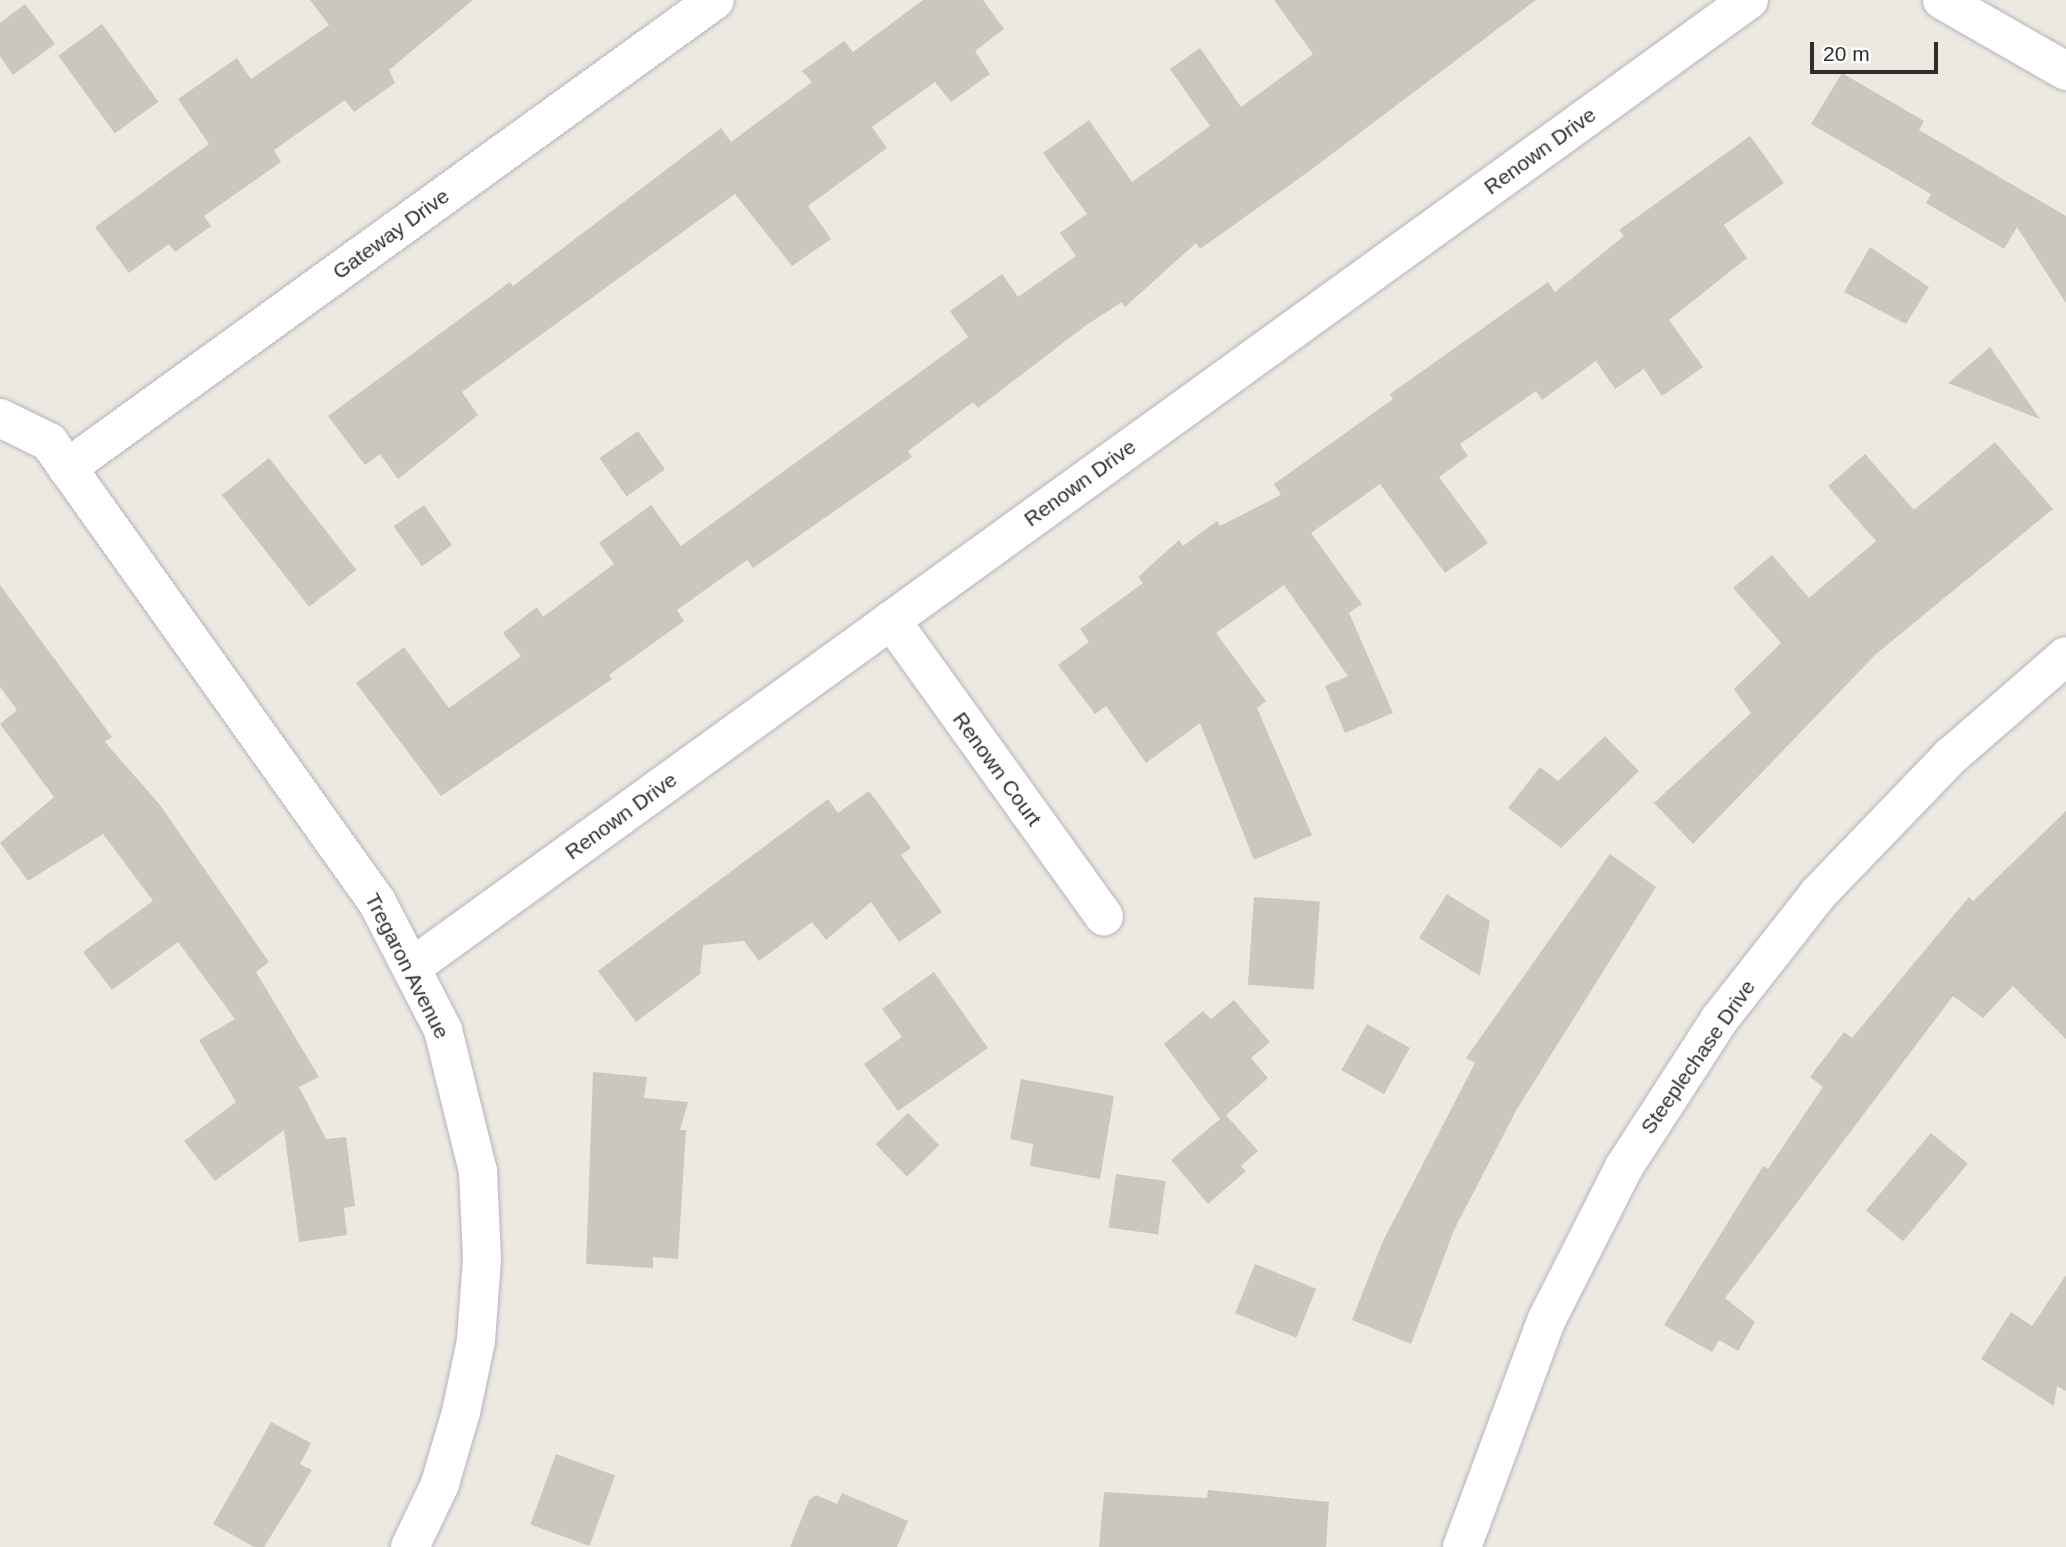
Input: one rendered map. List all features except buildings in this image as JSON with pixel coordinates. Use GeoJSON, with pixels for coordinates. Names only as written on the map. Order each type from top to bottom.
{"type":"FeatureCollection","features":[{"type":"Feature","properties":{"kind":"street","name":"Gateway Drive"},"geometry":{"type":"LineString","coordinates":[[68,468],[715,0]]}},
{"type":"Feature","properties":{"kind":"street","name":"Renown Drive"},"geometry":{"type":"LineString","coordinates":[[412,967],[1749,0]]}},
{"type":"Feature","properties":{"kind":"street"},"geometry":{"type":"LineString","coordinates":[[1942,0],[2066,71]]}},
{"type":"Feature","properties":{"kind":"street","name":"Tregaron Avenue"},"geometry":{"type":"LineString","coordinates":[[0,418],[37,431],[68,468],[377,902],[443,1030],[466,1102],[482,1259],[476,1341],[461,1412],[440,1484],[410,1547]]}},
{"type":"Feature","properties":{"kind":"street","name":"Renown Court"},"geometry":{"type":"LineString","coordinates":[[891,620],[1104,916]]}},
{"type":"Feature","properties":{"kind":"street","name":"Steeplechase Drive"},"geometry":{"type":"LineString","coordinates":[[1462,1547],[1547,1319],[1623,1167],[1719,1020],[1818,894],[1951,756],[2066,656]]}}]}
